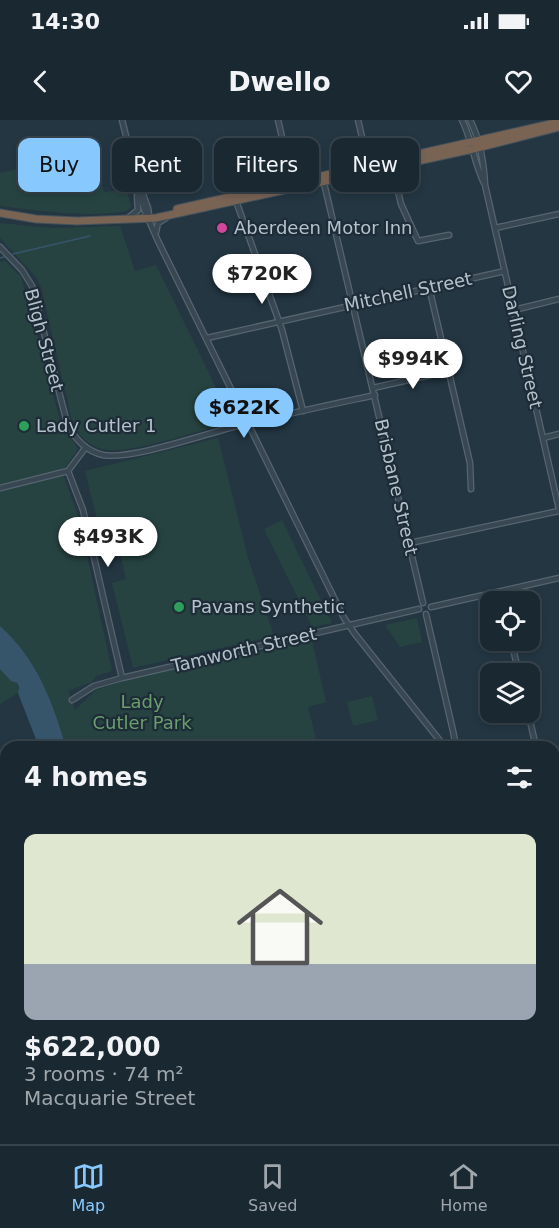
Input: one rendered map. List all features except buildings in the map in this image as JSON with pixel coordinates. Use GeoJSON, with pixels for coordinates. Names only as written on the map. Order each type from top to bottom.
{"type":"FeatureCollection","features":[{"type":"Feature","properties":{"kind":"highway"},"geometry":{"type":"LineString","coordinates":[[475,144],[559,122]]}},
{"type":"Feature","properties":{"kind":"highway"},"geometry":{"type":"LineString","coordinates":[[419,157],[559,127]]}},
{"type":"Feature","properties":{"kind":"highway"},"geometry":{"type":"LineString","coordinates":[[319,182],[331,179]]}},
{"type":"Feature","properties":{"kind":"highway"},"geometry":{"type":"LineString","coordinates":[[0,213],[55,220],[156,218],[264,192]]}},
{"type":"Feature","properties":{"kind":"highway"},"geometry":{"type":"LineString","coordinates":[[149,218],[155,214],[235,199]]}},
{"type":"Feature","properties":{"kind":"street"},"geometry":{"type":"LineString","coordinates":[[122,120],[126,138]]}},
{"type":"Feature","properties":{"kind":"street"},"geometry":{"type":"LineString","coordinates":[[278,120],[282,138]]}},
{"type":"Feature","properties":{"kind":"street"},"geometry":{"type":"LineString","coordinates":[[358,120],[362,138]]}},
{"type":"Feature","properties":{"kind":"street","name":"Darling Street"},"geometry":{"type":"LineString","coordinates":[[462,120],[475,144]]}},
{"type":"Feature","properties":{"kind":"street","name":"Darling Street"},"geometry":{"type":"LineString","coordinates":[[470,120],[478,170],[485,185],[559,510]]}},
{"type":"Feature","properties":{"kind":"street"},"geometry":{"type":"LineString","coordinates":[[319,177],[325,181]]}},
{"type":"Feature","properties":{"kind":"street","name":"Brisbane Street"},"geometry":{"type":"LineString","coordinates":[[325,181],[423,603]]}},
{"type":"Feature","properties":{"kind":"street"},"geometry":{"type":"LineString","coordinates":[[122,220],[134,215],[138,210],[136,192]]}},
{"type":"Feature","properties":{"kind":"street"},"geometry":{"type":"LineString","coordinates":[[139,192],[158,241],[349,626],[440,741]]}},
{"type":"Feature","properties":{"kind":"street"},"geometry":{"type":"LineString","coordinates":[[142,192],[149,218]]}},
{"type":"Feature","properties":{"kind":"street"},"geometry":{"type":"LineString","coordinates":[[398,192],[401,204],[418,241],[449,235]]}},
{"type":"Feature","properties":{"kind":"street"},"geometry":{"type":"LineString","coordinates":[[235,199],[279,320],[303,411]]}},
{"type":"Feature","properties":{"kind":"street"},"geometry":{"type":"LineString","coordinates":[[158,241],[157,226],[160,221],[174,214]]}},
{"type":"Feature","properties":{"kind":"street"},"geometry":{"type":"LineString","coordinates":[[495,228],[559,214]]}},
{"type":"Feature","properties":{"kind":"street","name":"Bligh Street"},"geometry":{"type":"LineString","coordinates":[[0,247],[32,286],[64,416],[71,431],[86,447]]}},
{"type":"Feature","properties":{"kind":"street","name":"Mitchell Street"},"geometry":{"type":"LineString","coordinates":[[207,338],[505,271]]}},
{"type":"Feature","properties":{"kind":"street"},"geometry":{"type":"LineString","coordinates":[[429,287],[470,463],[471,489]]}},
{"type":"Feature","properties":{"kind":"street"},"geometry":{"type":"LineString","coordinates":[[514,309],[559,299]]}},
{"type":"Feature","properties":{"kind":"street"},"geometry":{"type":"LineString","coordinates":[[373,388],[448,371]]}},
{"type":"Feature","properties":{"kind":"street"},"geometry":{"type":"LineString","coordinates":[[0,488],[68,471],[86,447],[102,455],[123,455],[249,423],[375,395]]}},
{"type":"Feature","properties":{"kind":"street"},"geometry":{"type":"LineString","coordinates":[[543,438],[559,434]]}},
{"type":"Feature","properties":{"kind":"street"},"geometry":{"type":"LineString","coordinates":[[68,471],[83,510],[122,678]]}},
{"type":"Feature","properties":{"kind":"street"},"geometry":{"type":"LineString","coordinates":[[410,543],[559,510]]}},
{"type":"Feature","properties":{"kind":"street"},"geometry":{"type":"LineString","coordinates":[[503,591],[559,578]]}},
{"type":"Feature","properties":{"kind":"street"},"geometry":{"type":"LineString","coordinates":[[431,607],[480,596]]}},
{"type":"Feature","properties":{"kind":"street"},"geometry":{"type":"LineString","coordinates":[[426,614],[422,614],[419,606],[427,603],[431,607]]}},
{"type":"Feature","properties":{"kind":"street"},"geometry":{"type":"LineString","coordinates":[[426,614],[431,607]]}},
{"type":"Feature","properties":{"kind":"street","name":"Tamworth Street"},"geometry":{"type":"LineString","coordinates":[[72,700],[94,686],[122,678],[419,609]]}},
{"type":"Feature","properties":{"kind":"street"},"geometry":{"type":"LineString","coordinates":[[426,614],[455,741]]}},
{"type":"Feature","properties":{"kind":"street"},"geometry":{"type":"LineString","coordinates":[[531,723],[535,741]]}},
{"type":"Feature","properties":{"kind":"green space"},"geometry":{"type":"Polygon","coordinates":[[[18,169],[18,192],[100,192],[100,176],[104,192],[128,192],[131,206],[127,211],[81,214],[0,206],[0,173],[18,169]]]}},
{"type":"Feature","properties":{"kind":"green space"},"geometry":{"type":"Polygon","coordinates":[[[0,223],[53,228],[120,226],[135,271],[156,265],[230,416],[225,424],[162,442],[127,449],[102,449],[92,445],[84,438],[72,421],[41,287],[36,277],[0,238],[0,223]]]}},
{"type":"Feature","properties":{"kind":"green space","name":"Lady Cutler Park"},"geometry":{"type":"Polygon","coordinates":[[[5,261],[21,277],[60,420],[78,449],[65,468],[61,469],[79,518],[112,671],[96,676],[92,682],[68,691],[75,710],[96,690],[121,682],[312,641],[326,702],[308,707],[316,741],[64,741],[42,681],[24,652],[0,626],[0,262],[5,261]]]}},
{"type":"Feature","properties":{"kind":"green space"},"geometry":{"type":"Polygon","coordinates":[[[218,438],[248,558],[274,636],[133,668],[112,583],[126,579],[120,553],[106,556],[85,471],[218,438]]]}},
{"type":"Feature","properties":{"kind":"green space"},"geometry":{"type":"Polygon","coordinates":[[[282,520],[332,623],[312,627],[264,529],[282,520]]]}},
{"type":"Feature","properties":{"kind":"green space"},"geometry":{"type":"Polygon","coordinates":[[[417,618],[422,642],[400,647],[385,625],[417,618]]]}},
{"type":"Feature","properties":{"kind":"green space"},"geometry":{"type":"Polygon","coordinates":[[[0,669],[18,685],[18,693],[0,704],[0,669]]]}},
{"type":"Feature","properties":{"kind":"green space"},"geometry":{"type":"Polygon","coordinates":[[[372,696],[378,720],[353,726],[347,702],[372,696]]]}},
{"type":"Feature","properties":{"kind":"water"},"geometry":{"type":"Polygon","coordinates":[[[0,626],[24,652],[42,681],[64,741],[37,741],[18,693],[17,683],[11,681],[0,669],[0,626]]]}},
{"type":"Feature","properties":{"kind":"waterway"},"geometry":{"type":"LineString","coordinates":[[13,254],[90,236]]}},
{"type":"Feature","properties":{"kind":"waterway"},"geometry":{"type":"LineString","coordinates":[[0,258],[4,257]]}},
{"type":"Feature","properties":{"kind":"place","name":"Aberdeen Motor Inn"},"geometry":{"type":"Point","coordinates":[222,228]}},
{"type":"Feature","properties":{"kind":"place","name":"Lady Cutler 1"},"geometry":{"type":"Point","coordinates":[24,426]}},
{"type":"Feature","properties":{"kind":"place","name":"Pavans Synthetic"},"geometry":{"type":"Point","coordinates":[179,607]}}]}
